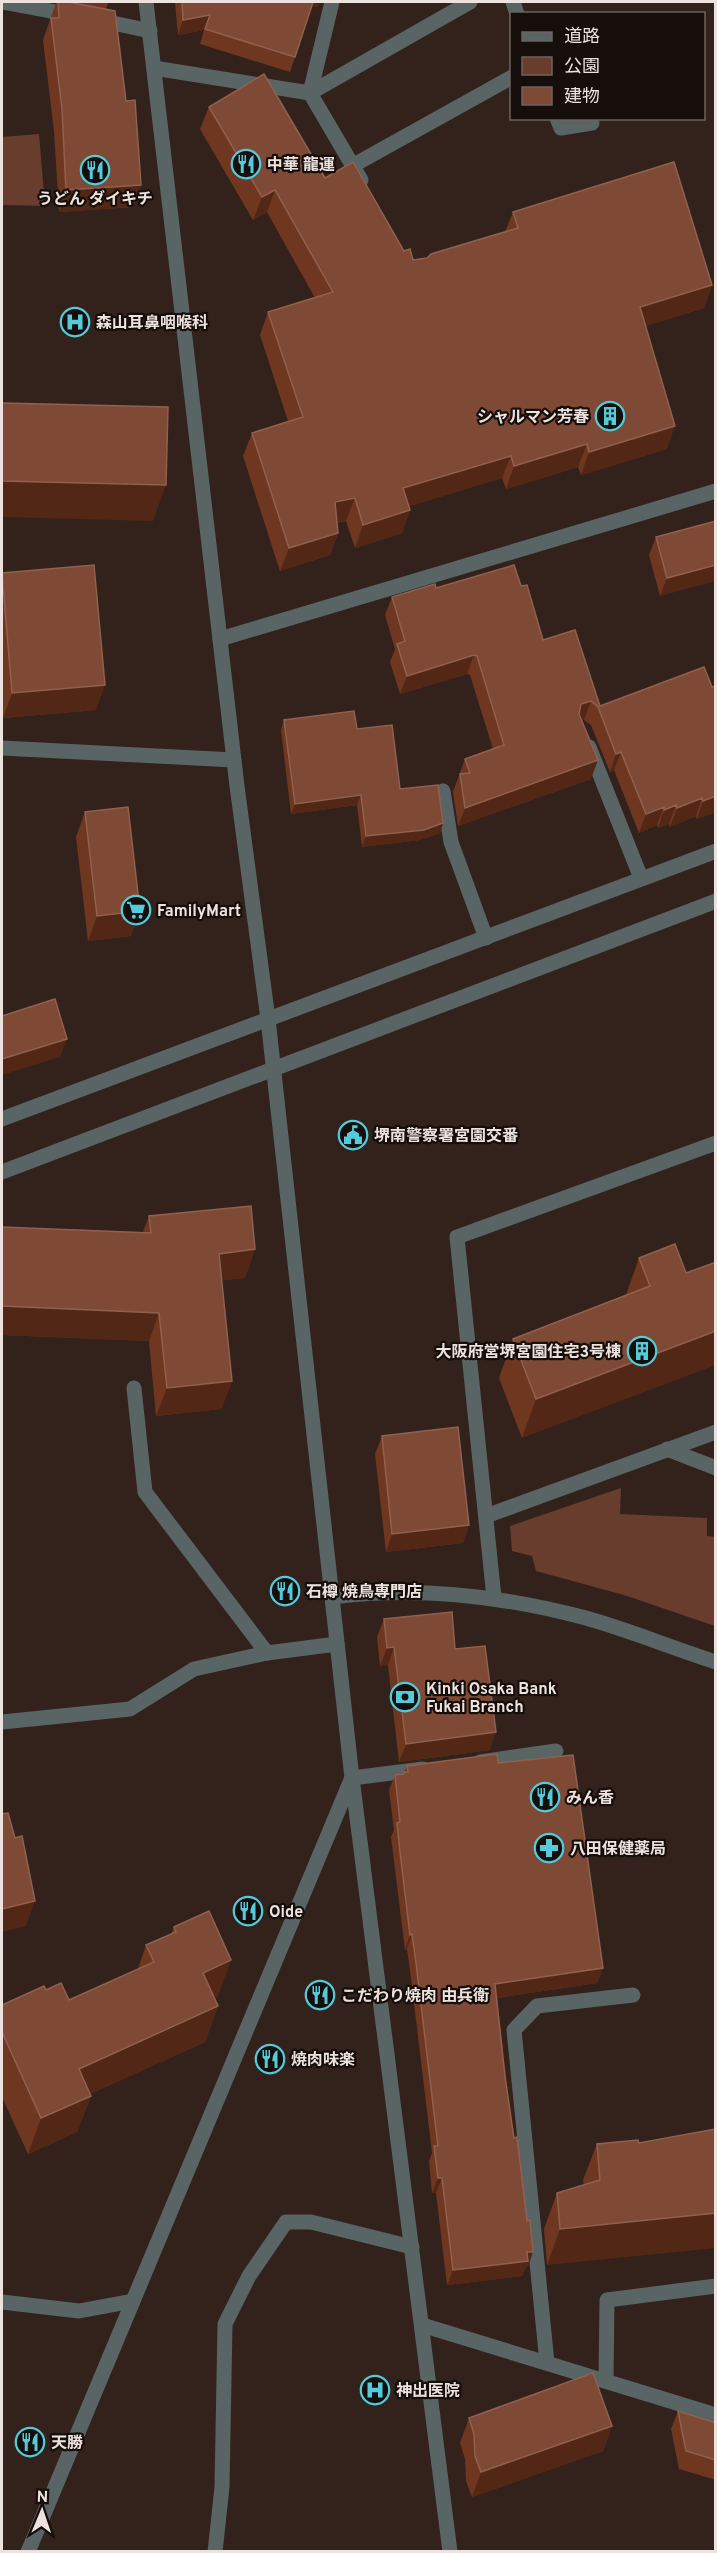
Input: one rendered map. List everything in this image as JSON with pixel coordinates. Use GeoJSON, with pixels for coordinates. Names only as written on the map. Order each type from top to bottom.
{"type":"FeatureCollection","features":[{"type":"Feature","properties":{"kind":"street"},"geometry":{"type":"LineString","coordinates":[[2,2],[150,31]]}},
{"type":"Feature","properties":{"kind":"street"},"geometry":{"type":"LineString","coordinates":[[146,2],[234,760],[268,1018],[352,1778],[450,2552]]}},
{"type":"Feature","properties":{"kind":"street"},"geometry":{"type":"LineString","coordinates":[[332,2],[310,93],[369,195]]}},
{"type":"Feature","properties":{"kind":"street"},"geometry":{"type":"LineString","coordinates":[[154,68],[310,93],[470,2]]}},
{"type":"Feature","properties":{"kind":"street"},"geometry":{"type":"LineString","coordinates":[[352,166],[510,78]]}},
{"type":"Feature","properties":{"kind":"street"},"geometry":{"type":"LineString","coordinates":[[558,120],[561,128],[592,123]]}},
{"type":"Feature","properties":{"kind":"street"},"geometry":{"type":"LineString","coordinates":[[220,639],[716,491]]}},
{"type":"Feature","properties":{"kind":"street"},"geometry":{"type":"LineString","coordinates":[[582,729],[641,878]]}},
{"type":"Feature","properties":{"kind":"street"},"geometry":{"type":"LineString","coordinates":[[2,748],[234,760]]}},
{"type":"Feature","properties":{"kind":"street"},"geometry":{"type":"LineString","coordinates":[[443,791],[451,842],[486,938]]}},
{"type":"Feature","properties":{"kind":"street"},"geometry":{"type":"LineString","coordinates":[[2,1119],[716,851]]}},
{"type":"Feature","properties":{"kind":"street"},"geometry":{"type":"LineString","coordinates":[[2,1172],[716,901]]}},
{"type":"Feature","properties":{"kind":"street"},"geometry":{"type":"LineString","coordinates":[[494,1598],[457,1237],[716,1143]]}},
{"type":"Feature","properties":{"kind":"street"},"geometry":{"type":"LineString","coordinates":[[134,1388],[145,1492],[267,1653]]}},
{"type":"Feature","properties":{"kind":"street"},"geometry":{"type":"LineString","coordinates":[[486,1516],[716,1432]]}},
{"type":"Feature","properties":{"kind":"street"},"geometry":{"type":"LineString","coordinates":[[667,1449],[716,1468]]}},
{"type":"Feature","properties":{"kind":"street"},"geometry":{"type":"LineString","coordinates":[[332,1597],[369,1592],[494,1598],[587,1618],[716,1662]]}},
{"type":"Feature","properties":{"kind":"street"},"geometry":{"type":"LineString","coordinates":[[2,1722],[130,1709],[194,1669],[267,1653],[337,1644]]}},
{"type":"Feature","properties":{"kind":"street"},"geometry":{"type":"LineString","coordinates":[[470,1763],[556,1751]]}},
{"type":"Feature","properties":{"kind":"street"},"geometry":{"type":"LineString","coordinates":[[352,1778],[434,1767]]}},
{"type":"Feature","properties":{"kind":"street"},"geometry":{"type":"LineString","coordinates":[[28,2552],[352,1778]]}},
{"type":"Feature","properties":{"kind":"street"},"geometry":{"type":"LineString","coordinates":[[547,2363],[514,2030],[537,2006],[633,1995]]}},
{"type":"Feature","properties":{"kind":"street"},"geometry":{"type":"LineString","coordinates":[[215,2552],[222,2487],[225,2324],[249,2276],[286,2222],[311,2222],[412,2247]]}},
{"type":"Feature","properties":{"kind":"street"},"geometry":{"type":"LineString","coordinates":[[606,2381],[607,2300],[716,2286]]}},
{"type":"Feature","properties":{"kind":"street"},"geometry":{"type":"LineString","coordinates":[[2,2302],[79,2311],[133,2301]]}},
{"type":"Feature","properties":{"kind":"street"},"geometry":{"type":"LineString","coordinates":[[422,2325],[716,2415]]}},
{"type":"Feature","properties":{"kind":"green space"},"geometry":{"type":"Polygon","coordinates":[[[39,134],[45,206],[2,205],[2,137],[39,134]]]}},
{"type":"Feature","properties":{"kind":"green space"},"geometry":{"type":"Polygon","coordinates":[[[621,1488],[620,1514],[707,1518],[707,1536],[715,1537],[715,1626],[624,1595],[536,1571],[532,1556],[512,1551],[510,1526],[621,1488]]]}},
{"type":"Feature","properties":{"kind":"building"},"geometry":{"type":"Polygon","coordinates":[[[58,2],[115,11],[126,101],[135,100],[141,185],[66,190],[62,109],[51,18],[59,18],[58,2]]]}},
{"type":"Feature","properties":{"kind":"building"},"geometry":{"type":"Polygon","coordinates":[[[182,2],[313,2],[295,57],[205,29],[210,15],[183,20],[182,2]]]}},
{"type":"Feature","properties":{"kind":"building"},"geometry":{"type":"Polygon","coordinates":[[[264,74],[325,178],[353,162],[404,251],[410,249],[413,260],[427,258],[431,254],[518,228],[513,212],[674,162],[712,285],[640,307],[675,426],[589,452],[587,444],[514,466],[511,456],[403,488],[410,510],[363,525],[355,498],[335,502],[338,533],[289,548],[252,433],[303,417],[268,312],[333,292],[275,190],[262,197],[209,107],[264,74]]]}},
{"type":"Feature","properties":{"kind":"building"},"geometry":{"type":"Polygon","coordinates":[[[2,403],[168,407],[166,485],[2,481],[2,403]]]}},
{"type":"Feature","properties":{"kind":"building"},"geometry":{"type":"Polygon","coordinates":[[[716,521],[716,565],[667,578],[656,537],[716,521]]]}},
{"type":"Feature","properties":{"kind":"building"},"geometry":{"type":"Polygon","coordinates":[[[94,565],[105,685],[12,693],[2,573],[94,565]]]}},
{"type":"Feature","properties":{"kind":"building"},"geometry":{"type":"Polygon","coordinates":[[[514,565],[521,586],[527,585],[543,640],[575,630],[600,706],[704,667],[712,687],[716,686],[716,796],[703,801],[702,798],[677,808],[676,805],[664,810],[664,807],[646,814],[621,752],[616,754],[598,707],[591,701],[581,704],[579,714],[598,760],[465,808],[460,774],[470,773],[465,759],[504,745],[477,656],[407,676],[397,644],[405,641],[392,597],[435,584],[436,588],[514,565]]]}},
{"type":"Feature","properties":{"kind":"building"},"geometry":{"type":"Polygon","coordinates":[[[354,711],[357,729],[392,725],[400,789],[438,785],[443,823],[424,830],[366,836],[361,795],[295,804],[284,720],[354,711]]]}},
{"type":"Feature","properties":{"kind":"building"},"geometry":{"type":"Polygon","coordinates":[[[128,807],[140,911],[97,916],[85,812],[128,807]]]}},
{"type":"Feature","properties":{"kind":"building"},"geometry":{"type":"Polygon","coordinates":[[[55,999],[67,1039],[2,1059],[2,1016],[55,999]]]}},
{"type":"Feature","properties":{"kind":"building"},"geometry":{"type":"Polygon","coordinates":[[[251,1206],[255,1249],[219,1254],[232,1381],[167,1388],[159,1313],[2,1306],[2,1227],[151,1233],[149,1216],[251,1206]]]}},
{"type":"Feature","properties":{"kind":"building"},"geometry":{"type":"Polygon","coordinates":[[[675,1244],[686,1273],[716,1262],[716,1331],[536,1399],[513,1339],[650,1286],[639,1258],[675,1244]]]}},
{"type":"Feature","properties":{"kind":"building"},"geometry":{"type":"Polygon","coordinates":[[[458,1427],[469,1525],[392,1534],[382,1436],[458,1427]]]}},
{"type":"Feature","properties":{"kind":"building"},"geometry":{"type":"Polygon","coordinates":[[[452,1612],[455,1649],[485,1646],[496,1732],[406,1744],[394,1647],[387,1648],[384,1619],[452,1612]]]}},
{"type":"Feature","properties":{"kind":"building"},"geometry":{"type":"Polygon","coordinates":[[[497,1754],[498,1763],[573,1755],[603,1968],[495,1984],[505,2077],[514,2138],[517,2137],[533,2252],[527,2252],[528,2261],[453,2270],[442,2178],[438,2178],[434,2146],[438,2146],[400,1852],[397,1823],[400,1822],[395,1775],[408,1772],[407,1766],[497,1754]]]}},
{"type":"Feature","properties":{"kind":"building"},"geometry":{"type":"Polygon","coordinates":[[[8,1813],[15,1838],[22,1836],[35,1901],[2,1909],[2,1814],[8,1813]]]}},
{"type":"Feature","properties":{"kind":"building"},"geometry":{"type":"Polygon","coordinates":[[[209,1911],[231,1960],[203,1973],[218,2006],[79,2069],[91,2096],[41,2118],[2,2032],[2,2005],[44,1986],[46,1990],[61,1983],[69,2000],[154,1962],[146,1945],[176,1932],[174,1927],[209,1911]]]}},
{"type":"Feature","properties":{"kind":"building"},"geometry":{"type":"Polygon","coordinates":[[[715,2129],[716,2213],[560,2229],[557,2193],[600,2180],[597,2144],[638,2140],[639,2143],[715,2129]]]}},
{"type":"Feature","properties":{"kind":"building"},"geometry":{"type":"Polygon","coordinates":[[[593,2373],[612,2426],[481,2472],[475,2456],[474,2434],[469,2418],[593,2373]]]}},
{"type":"Feature","properties":{"kind":"building"},"geometry":{"type":"Polygon","coordinates":[[[678,2411],[716,2423],[716,2460],[686,2451],[678,2411]]]}},
{"type":"Feature","properties":{"kind":"place","name":"中華 龍運"},"geometry":{"type":"Point","coordinates":[246,164]}},
{"type":"Feature","properties":{"kind":"place","name":"うどん ダイキチ"},"geometry":{"type":"Point","coordinates":[95,170]}},
{"type":"Feature","properties":{"kind":"place","name":"森山耳鼻咽喉科"},"geometry":{"type":"Point","coordinates":[75,322]}},
{"type":"Feature","properties":{"kind":"place","name":"シャルマン芳春"},"geometry":{"type":"Point","coordinates":[610,416]}},
{"type":"Feature","properties":{"kind":"place","name":"FamilyMart"},"geometry":{"type":"Point","coordinates":[136,910]}},
{"type":"Feature","properties":{"kind":"place","name":"堺南警察署宮園交番"},"geometry":{"type":"Point","coordinates":[353,1135]}},
{"type":"Feature","properties":{"kind":"place","name":"大阪府営堺宮園住宅3号棟"},"geometry":{"type":"Point","coordinates":[642,1351]}},
{"type":"Feature","properties":{"kind":"place","name":"石樽 焼鳥専門店"},"geometry":{"type":"Point","coordinates":[285,1591]}},
{"type":"Feature","properties":{"kind":"place","name":"Kinki Osaka Bank Fukai Branch"},"geometry":{"type":"Point","coordinates":[405,1697]}},
{"type":"Feature","properties":{"kind":"place","name":"みん香"},"geometry":{"type":"Point","coordinates":[545,1797]}},
{"type":"Feature","properties":{"kind":"place","name":"八田保健薬局"},"geometry":{"type":"Point","coordinates":[549,1848]}},
{"type":"Feature","properties":{"kind":"place","name":"Oide"},"geometry":{"type":"Point","coordinates":[248,1911]}},
{"type":"Feature","properties":{"kind":"place","name":"こだわり焼肉 由兵衛"},"geometry":{"type":"Point","coordinates":[320,1995]}},
{"type":"Feature","properties":{"kind":"place","name":"焼肉味楽"},"geometry":{"type":"Point","coordinates":[270,2059]}},
{"type":"Feature","properties":{"kind":"place","name":"神出医院"},"geometry":{"type":"Point","coordinates":[375,2390]}},
{"type":"Feature","properties":{"kind":"place","name":"天勝"},"geometry":{"type":"Point","coordinates":[30,2442]}}]}
